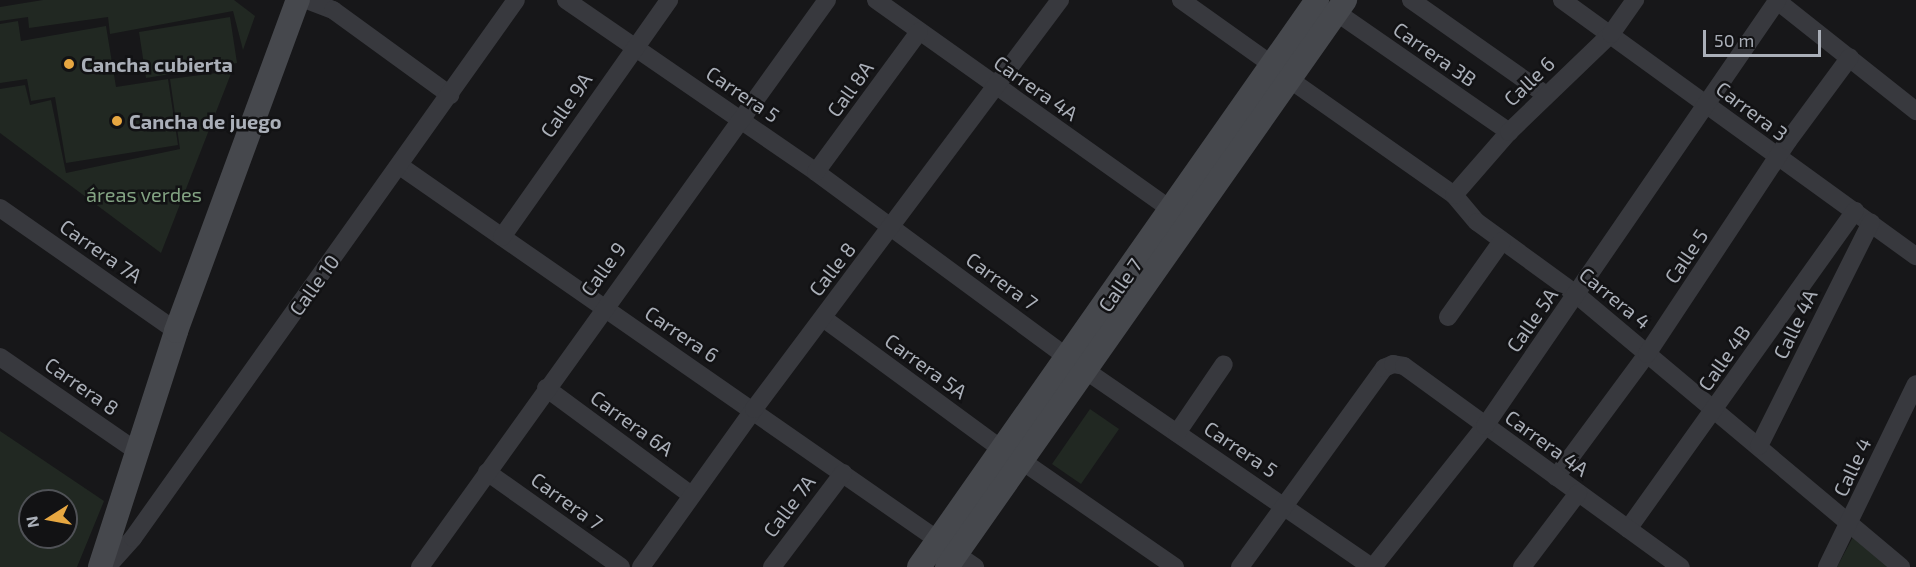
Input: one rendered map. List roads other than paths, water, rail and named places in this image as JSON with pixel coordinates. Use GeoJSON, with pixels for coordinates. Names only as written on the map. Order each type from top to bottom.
{"type":"FeatureCollection","features":[{"type":"Feature","properties":{"kind":"main road"},"geometry":{"type":"LineString","coordinates":[[100,567],[139,453],[176,331],[298,0]]}},
{"type":"Feature","properties":{"kind":"main road","name":"Calle 7"},"geometry":{"type":"LineString","coordinates":[[1077,363],[1172,210],[1333,4]]}},
{"type":"Feature","properties":{"kind":"main road","name":"Calle 7"},"geometry":{"type":"LineString","coordinates":[[919,567],[954,557],[1013,456],[1281,72]]}},
{"type":"Feature","properties":{"kind":"street"},"geometry":{"type":"LineString","coordinates":[[307,0],[333,10],[450,95]]}},
{"type":"Feature","properties":{"kind":"street","name":"Calle 10"},"geometry":{"type":"LineString","coordinates":[[107,567],[133,538],[516,0]]}},
{"type":"Feature","properties":{"kind":"street","name":"Carrera 5"},"geometry":{"type":"LineString","coordinates":[[566,0],[816,172],[892,229]]}},
{"type":"Feature","properties":{"kind":"street","name":"Calle 9A"},"geometry":{"type":"LineString","coordinates":[[502,237],[669,0]]}},
{"type":"Feature","properties":{"kind":"street","name":"Calle 9"},"geometry":{"type":"LineString","coordinates":[[420,567],[739,118],[827,0]]}},
{"type":"Feature","properties":{"kind":"street","name":"Carrera 4A"},"geometry":{"type":"LineString","coordinates":[[876,0],[997,89],[1172,210]]}},
{"type":"Feature","properties":{"kind":"street","name":"Calle 8"},"geometry":{"type":"LineString","coordinates":[[641,567],[754,409],[997,89],[1060,0]]}},
{"type":"Feature","properties":{"kind":"street"},"geometry":{"type":"LineString","coordinates":[[1411,0],[1546,95]]}},
{"type":"Feature","properties":{"kind":"street","name":"Carrera 3"},"geometry":{"type":"LineString","coordinates":[[1562,0],[1611,34],[1778,160],[1871,222],[1916,256]]}},
{"type":"Feature","properties":{"kind":"street","name":"Calle 6"},"geometry":{"type":"LineString","coordinates":[[1454,195],[1509,132],[1611,34],[1635,0]]}},
{"type":"Feature","properties":{"kind":"street"},"geometry":{"type":"LineString","coordinates":[[1777,0],[1916,111]]}},
{"type":"Feature","properties":{"kind":"street","name":"Calle 5A"},"geometry":{"type":"LineString","coordinates":[[1372,567],[1485,426],[1577,295],[1777,0]]}},
{"type":"Feature","properties":{"kind":"street","name":"Carrera 4"},"geometry":{"type":"LineString","coordinates":[[1186,1],[1281,72],[1454,195],[1477,222],[1577,295],[1901,567]]}},
{"type":"Feature","properties":{"kind":"street","name":"Carrera 3B"},"geometry":{"type":"LineString","coordinates":[[1333,4],[1509,132]]}},
{"type":"Feature","properties":{"kind":"street","name":"Call 8A"},"geometry":{"type":"LineString","coordinates":[[816,172],[919,32]]}},
{"type":"Feature","properties":{"kind":"street","name":"Calle 5"},"geometry":{"type":"LineString","coordinates":[[1556,477],[1647,354],[1850,57]]}},
{"type":"Feature","properties":{"kind":"street","name":"Carrera 6"},"geometry":{"type":"LineString","coordinates":[[400,166],[603,308],[754,409],[843,472],[954,557]]}},
{"type":"Feature","properties":{"kind":"street","name":"Carrera 7A"},"geometry":{"type":"LineString","coordinates":[[0,208],[176,331]]}},
{"type":"Feature","properties":{"kind":"street","name":"Calle 4B"},"geometry":{"type":"LineString","coordinates":[[1628,529],[1855,211]]}},
{"type":"Feature","properties":{"kind":"street","name":"Calle 4A"},"geometry":{"type":"LineString","coordinates":[[1759,446],[1871,222]]}},
{"type":"Feature","properties":{"kind":"street","name":"Carrera 7"},"geometry":{"type":"LineString","coordinates":[[892,229],[1077,363]]}},
{"type":"Feature","properties":{"kind":"street"},"geometry":{"type":"LineString","coordinates":[[1448,316],[1502,241]]}},
{"type":"Feature","properties":{"kind":"street","name":"Carrera 5A"},"geometry":{"type":"LineString","coordinates":[[823,318],[1013,456],[1175,567]]}},
{"type":"Feature","properties":{"kind":"street","name":"Carrera 8"},"geometry":{"type":"LineString","coordinates":[[0,357],[139,453]]}},
{"type":"Feature","properties":{"kind":"street","name":"Carrera 5"},"geometry":{"type":"LineString","coordinates":[[1077,363],[1372,567]]}},
{"type":"Feature","properties":{"kind":"street"},"geometry":{"type":"LineString","coordinates":[[1177,433],[1224,364]]}},
{"type":"Feature","properties":{"kind":"street","name":"Carrera 4A"},"geometry":{"type":"LineString","coordinates":[[1284,505],[1384,368],[1393,364],[1404,366],[1628,529],[1661,561],[1681,567]]}},
{"type":"Feature","properties":{"kind":"street","name":"Calle 4"},"geometry":{"type":"LineString","coordinates":[[1827,567],[1851,523],[1916,384]]}},
{"type":"Feature","properties":{"kind":"street","name":"Carrera 6A"},"geometry":{"type":"LineString","coordinates":[[546,388],[692,495]]}},
{"type":"Feature","properties":{"kind":"street","name":"Carrera 7"},"geometry":{"type":"LineString","coordinates":[[487,472],[621,567]]}},
{"type":"Feature","properties":{"kind":"street","name":"Calle 7A"},"geometry":{"type":"LineString","coordinates":[[772,567],[843,472]]}},
{"type":"Feature","properties":{"kind":"street"},"geometry":{"type":"LineString","coordinates":[[1522,567],[1578,493]]}},
{"type":"Feature","properties":{"kind":"street"},"geometry":{"type":"LineString","coordinates":[[1240,567],[1284,505]]}},
{"type":"Feature","properties":{"kind":"place","name":"Cancha cubierta"},"geometry":{"type":"Point","coordinates":[69,64]}},
{"type":"Feature","properties":{"kind":"place","name":"Cancha de juego"},"geometry":{"type":"Point","coordinates":[117,121]}},
{"type":"Feature","properties":{"kind":"park label","name":"áreas verdes"},"geometry":{"type":"Point","coordinates":[144,194]}}]}
